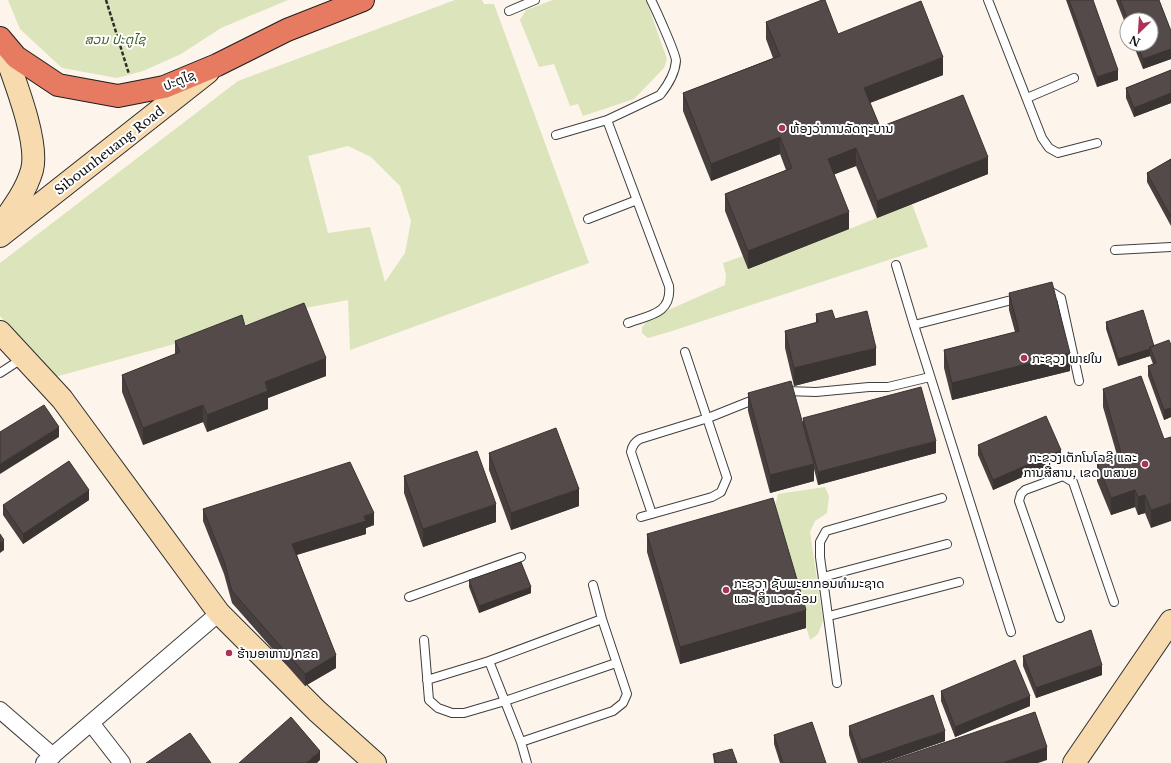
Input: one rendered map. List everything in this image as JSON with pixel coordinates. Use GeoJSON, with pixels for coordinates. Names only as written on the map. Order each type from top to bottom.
{"type":"FeatureCollection","features":[{"type":"Feature","properties":{"kind":"highway","name":"ປະຕູໄຊ"},"geometry":{"type":"LineString","coordinates":[[0,39],[16,57],[58,85],[118,96],[164,86],[217,65],[287,30],[363,0]]}},
{"type":"Feature","properties":{"kind":"street"},"geometry":{"type":"LineString","coordinates":[[0,39],[29,128],[33,161],[33,168],[26,187],[0,226]]}},
{"type":"Feature","properties":{"kind":"street","name":"Sibounheuang Road"},"geometry":{"type":"LineString","coordinates":[[0,236],[217,65]]}},
{"type":"Feature","properties":{"kind":"street"},"geometry":{"type":"LineString","coordinates":[[0,332],[62,399],[219,613],[317,711],[376,763]]}},
{"type":"Feature","properties":{"kind":"street"},"geometry":{"type":"LineString","coordinates":[[0,710],[48,759],[219,613]]}},
{"type":"Feature","properties":{"kind":"street"},"geometry":{"type":"LineString","coordinates":[[1074,763],[1171,621]]}},
{"type":"Feature","properties":{"kind":"street"},"geometry":{"type":"LineString","coordinates":[[91,723],[122,763]]}},
{"type":"Feature","properties":{"kind":"lane"},"geometry":{"type":"LineString","coordinates":[[509,11],[535,0]]}},
{"type":"Feature","properties":{"kind":"lane"},"geometry":{"type":"LineString","coordinates":[[556,134],[607,120],[660,95],[673,74],[676,60],[651,0]]}},
{"type":"Feature","properties":{"kind":"lane"},"geometry":{"type":"LineString","coordinates":[[988,0],[1042,138],[1049,148],[1058,153],[1097,143]]}},
{"type":"Feature","properties":{"kind":"lane"},"geometry":{"type":"LineString","coordinates":[[1027,98],[1074,78]]}},
{"type":"Feature","properties":{"kind":"lane"},"geometry":{"type":"LineString","coordinates":[[607,120],[669,286],[670,295],[667,304],[661,310],[628,323]]}},
{"type":"Feature","properties":{"kind":"lane"},"geometry":{"type":"LineString","coordinates":[[588,219],[637,200]]}},
{"type":"Feature","properties":{"kind":"lane"},"geometry":{"type":"LineString","coordinates":[[1116,250],[1171,247]]}},
{"type":"Feature","properties":{"kind":"lane"},"geometry":{"type":"LineString","coordinates":[[896,264],[930,377],[1011,632]]}},
{"type":"Feature","properties":{"kind":"lane"},"geometry":{"type":"LineString","coordinates":[[914,325],[1031,295],[1053,293],[1061,298],[1079,381]]}},
{"type":"Feature","properties":{"kind":"lane"},"geometry":{"type":"LineString","coordinates":[[640,517],[712,497],[720,492],[726,484],[727,478],[725,468],[685,352]]}},
{"type":"Feature","properties":{"kind":"lane"},"geometry":{"type":"LineString","coordinates":[[0,373],[23,357]]}},
{"type":"Feature","properties":{"kind":"lane"},"geometry":{"type":"LineString","coordinates":[[779,392],[816,392],[869,387],[888,387],[930,377]]}},
{"type":"Feature","properties":{"kind":"lane"},"geometry":{"type":"LineString","coordinates":[[652,514],[631,452],[632,447],[640,439],[708,418],[766,394]]}},
{"type":"Feature","properties":{"kind":"lane"},"geometry":{"type":"LineString","coordinates":[[1060,618],[1019,501],[1021,494],[1025,490],[1063,476],[1073,482],[1114,602]]}},
{"type":"Feature","properties":{"kind":"lane"},"geometry":{"type":"LineString","coordinates":[[837,683],[820,557],[820,542],[826,531],[942,498]]}},
{"type":"Feature","properties":{"kind":"lane"},"geometry":{"type":"LineString","coordinates":[[823,577],[947,544]]}},
{"type":"Feature","properties":{"kind":"lane"},"geometry":{"type":"LineString","coordinates":[[409,597],[521,557]]}},
{"type":"Feature","properties":{"kind":"lane"},"geometry":{"type":"LineString","coordinates":[[829,616],[959,582]]}},
{"type":"Feature","properties":{"kind":"lane"},"geometry":{"type":"LineString","coordinates":[[521,742],[613,711],[623,703],[627,694],[592,585]]}},
{"type":"Feature","properties":{"kind":"lane"},"geometry":{"type":"LineString","coordinates":[[426,680],[489,661],[602,619]]}},
{"type":"Feature","properties":{"kind":"lane"},"geometry":{"type":"LineString","coordinates":[[424,640],[426,680],[430,700],[438,708],[452,713],[464,713],[506,701],[616,663]]}},
{"type":"Feature","properties":{"kind":"lane"},"geometry":{"type":"LineString","coordinates":[[489,661],[506,701],[527,763]]}},
{"type":"Feature","properties":{"kind":"path"},"geometry":{"type":"LineString","coordinates":[[106,0],[135,93]]}},
{"type":"Feature","properties":{"kind":"green space","name":"ສວນ ປະຕູໄຊ"},"geometry":{"type":"Polygon","coordinates":[[[8,0],[288,0],[221,28],[181,54],[143,71],[117,78],[62,68],[20,29],[8,0]]]}},
{"type":"Feature","properties":{"kind":"green space"},"geometry":{"type":"Polygon","coordinates":[[[455,0],[482,0],[484,4],[494,4],[589,263],[350,350],[348,300],[305,308],[55,377],[0,316],[0,263],[238,81],[455,0]],[[348,146],[308,156],[328,233],[370,227],[385,282],[405,253],[411,221],[400,186],[371,157],[348,146]]]}},
{"type":"Feature","properties":{"kind":"green space"},"geometry":{"type":"Polygon","coordinates":[[[553,0],[646,0],[667,59],[664,68],[634,99],[583,116],[578,104],[570,106],[554,64],[539,67],[520,20],[526,10],[553,0]]]}},
{"type":"Feature","properties":{"kind":"green space"},"geometry":{"type":"Polygon","coordinates":[[[912,204],[928,247],[669,332],[648,338],[642,333],[642,327],[650,318],[725,285],[726,275],[723,263],[743,256],[749,269],[912,204]]]}},
{"type":"Feature","properties":{"kind":"green space"},"geometry":{"type":"Polygon","coordinates":[[[825,487],[829,496],[827,513],[815,521],[810,532],[823,621],[818,634],[810,640],[773,515],[778,494],[825,487]]]}},
{"type":"Feature","properties":{"kind":"building","name":"ຫ້ອງວ່າການລັດຖະບານ"},"geometry":{"type":"Polygon","coordinates":[[[825,0],[838,34],[921,1],[943,57],[864,88],[880,127],[963,95],[988,157],[877,201],[856,148],[828,159],[849,212],[748,251],[725,194],[792,168],[780,137],[711,164],[683,93],[780,56],[766,22],[825,0]]]}},
{"type":"Feature","properties":{"kind":"building"},"geometry":{"type":"Polygon","coordinates":[[[1069,0],[1093,0],[1118,70],[1097,77],[1069,0]]]}},
{"type":"Feature","properties":{"kind":"building"},"geometry":{"type":"Polygon","coordinates":[[[1120,0],[1159,0],[1171,31],[1171,49],[1143,59],[1140,52],[1159,52],[1159,12],[1125,12],[1120,0]]]}},
{"type":"Feature","properties":{"kind":"building"},"geometry":{"type":"Polygon","coordinates":[[[1171,70],[1171,93],[1134,108],[1126,88],[1171,70]]]}},
{"type":"Feature","properties":{"kind":"building"},"geometry":{"type":"Polygon","coordinates":[[[1171,159],[1171,217],[1147,173],[1171,159]]]}},
{"type":"Feature","properties":{"kind":"building","name":"ກະຊວງ ພາຢໃນ"},"geometry":{"type":"Polygon","coordinates":[[[1052,282],[1070,353],[952,383],[944,350],[1019,331],[1009,293],[1052,282]]]}},
{"type":"Feature","properties":{"kind":"building"},"geometry":{"type":"Polygon","coordinates":[[[304,303],[326,358],[265,382],[268,391],[207,415],[203,405],[143,428],[122,375],[180,352],[175,341],[242,315],[245,326],[304,303]]]}},
{"type":"Feature","properties":{"kind":"building"},"geometry":{"type":"Polygon","coordinates":[[[832,310],[835,319],[867,311],[876,348],[794,368],[785,331],[818,322],[816,314],[832,310]]]}},
{"type":"Feature","properties":{"kind":"building"},"geometry":{"type":"Polygon","coordinates":[[[1143,310],[1154,346],[1150,347],[1150,349],[1118,359],[1106,322],[1143,310]]]}},
{"type":"Feature","properties":{"kind":"building"},"geometry":{"type":"Polygon","coordinates":[[[1169,340],[1171,345],[1171,408],[1164,410],[1148,366],[1156,363],[1150,347],[1169,340]]]}},
{"type":"Feature","properties":{"kind":"building","name":"ກະຊວງເຕັກໂນໂລຊີ ແລະ ການສື່ສານ, ເຂດ ຫສນຍ"},"geometry":{"type":"Polygon","coordinates":[[[1141,376],[1164,439],[1171,437],[1171,503],[1151,510],[1145,495],[1138,497],[1135,490],[1111,498],[1097,463],[1121,453],[1103,389],[1141,376]]]}},
{"type":"Feature","properties":{"kind":"building"},"geometry":{"type":"Polygon","coordinates":[[[791,381],[814,464],[770,475],[748,393],[791,381]]]}},
{"type":"Feature","properties":{"kind":"building"},"geometry":{"type":"Polygon","coordinates":[[[921,387],[936,441],[818,472],[803,418],[921,387]]]}},
{"type":"Feature","properties":{"kind":"building"},"geometry":{"type":"Polygon","coordinates":[[[44,405],[59,427],[0,464],[0,432],[44,405]]]}},
{"type":"Feature","properties":{"kind":"building"},"geometry":{"type":"Polygon","coordinates":[[[1046,416],[1061,450],[993,480],[978,445],[1046,416]]]}},
{"type":"Feature","properties":{"kind":"building"},"geometry":{"type":"Polygon","coordinates":[[[556,428],[579,489],[511,513],[489,453],[556,428]]]}},
{"type":"Feature","properties":{"kind":"building"},"geometry":{"type":"Polygon","coordinates":[[[477,451],[496,504],[423,529],[404,476],[477,451]]]}},
{"type":"Feature","properties":{"kind":"building"},"geometry":{"type":"Polygon","coordinates":[[[69,461],[89,490],[23,534],[3,505],[69,461]]]}},
{"type":"Feature","properties":{"kind":"building"},"geometry":{"type":"Polygon","coordinates":[[[350,462],[374,513],[364,516],[366,521],[292,544],[336,655],[305,674],[232,591],[224,561],[203,509],[350,462]]]}},
{"type":"Feature","properties":{"kind":"building","name":"ກະຊວງ ຊັບພະຍາກອນທຳມະຊາດ ແລະ ສິ່ງແວດລ້ອມ"},"geometry":{"type":"Polygon","coordinates":[[[773,498],[806,610],[680,647],[647,534],[773,498]]]}},
{"type":"Feature","properties":{"kind":"building"},"geometry":{"type":"Polygon","coordinates":[[[0,534],[4,540],[0,543],[0,534]]]}},
{"type":"Feature","properties":{"kind":"building"},"geometry":{"type":"Polygon","coordinates":[[[521,562],[531,587],[479,606],[469,580],[521,562]]]}},
{"type":"Feature","properties":{"kind":"building"},"geometry":{"type":"Polygon","coordinates":[[[1091,630],[1102,665],[1036,688],[1023,656],[1091,630]]]}},
{"type":"Feature","properties":{"kind":"building"},"geometry":{"type":"Polygon","coordinates":[[[1015,660],[1030,696],[955,727],[941,691],[1015,660]]]}},
{"type":"Feature","properties":{"kind":"building"},"geometry":{"type":"Polygon","coordinates":[[[933,695],[945,731],[861,760],[849,726],[933,695]]]}},
{"type":"Feature","properties":{"kind":"building"},"geometry":{"type":"Polygon","coordinates":[[[1035,712],[1047,747],[1002,763],[884,763],[1035,712]]]}},
{"type":"Feature","properties":{"kind":"building"},"geometry":{"type":"Polygon","coordinates":[[[291,717],[320,751],[306,763],[239,763],[291,717]]]}},
{"type":"Feature","properties":{"kind":"building"},"geometry":{"type":"Polygon","coordinates":[[[812,722],[826,763],[783,763],[774,735],[812,722]]]}},
{"type":"Feature","properties":{"kind":"building"},"geometry":{"type":"Polygon","coordinates":[[[190,733],[211,763],[146,763],[190,733]]]}},
{"type":"Feature","properties":{"kind":"building"},"geometry":{"type":"Polygon","coordinates":[[[732,749],[737,763],[716,763],[713,754],[732,749]]]}},
{"type":"Feature","properties":{"kind":"place","name":"ຫ້ອງວ່າການລັດຖະບານ"},"geometry":{"type":"Point","coordinates":[782,128]}},
{"type":"Feature","properties":{"kind":"place","name":"ກະຊວງ ພາຢໃນ"},"geometry":{"type":"Point","coordinates":[1024,358]}},
{"type":"Feature","properties":{"kind":"place","name":"ກະຊວງເຕັກໂນໂລຊີ ແລະ ການສື່ສານ, ເຂດ ຫສນຍ"},"geometry":{"type":"Point","coordinates":[1145,464]}},
{"type":"Feature","properties":{"kind":"place","name":"ກະຊວງ ຊັບພະຍາກອນທຳມະຊາດ ແລະ ສິ່ງແວດລ້ອມ"},"geometry":{"type":"Point","coordinates":[726,590]}},
{"type":"Feature","properties":{"kind":"place","name":"ຮ້ານອາຫານ ກຂຄ"},"geometry":{"type":"Point","coordinates":[229,653]}}]}
